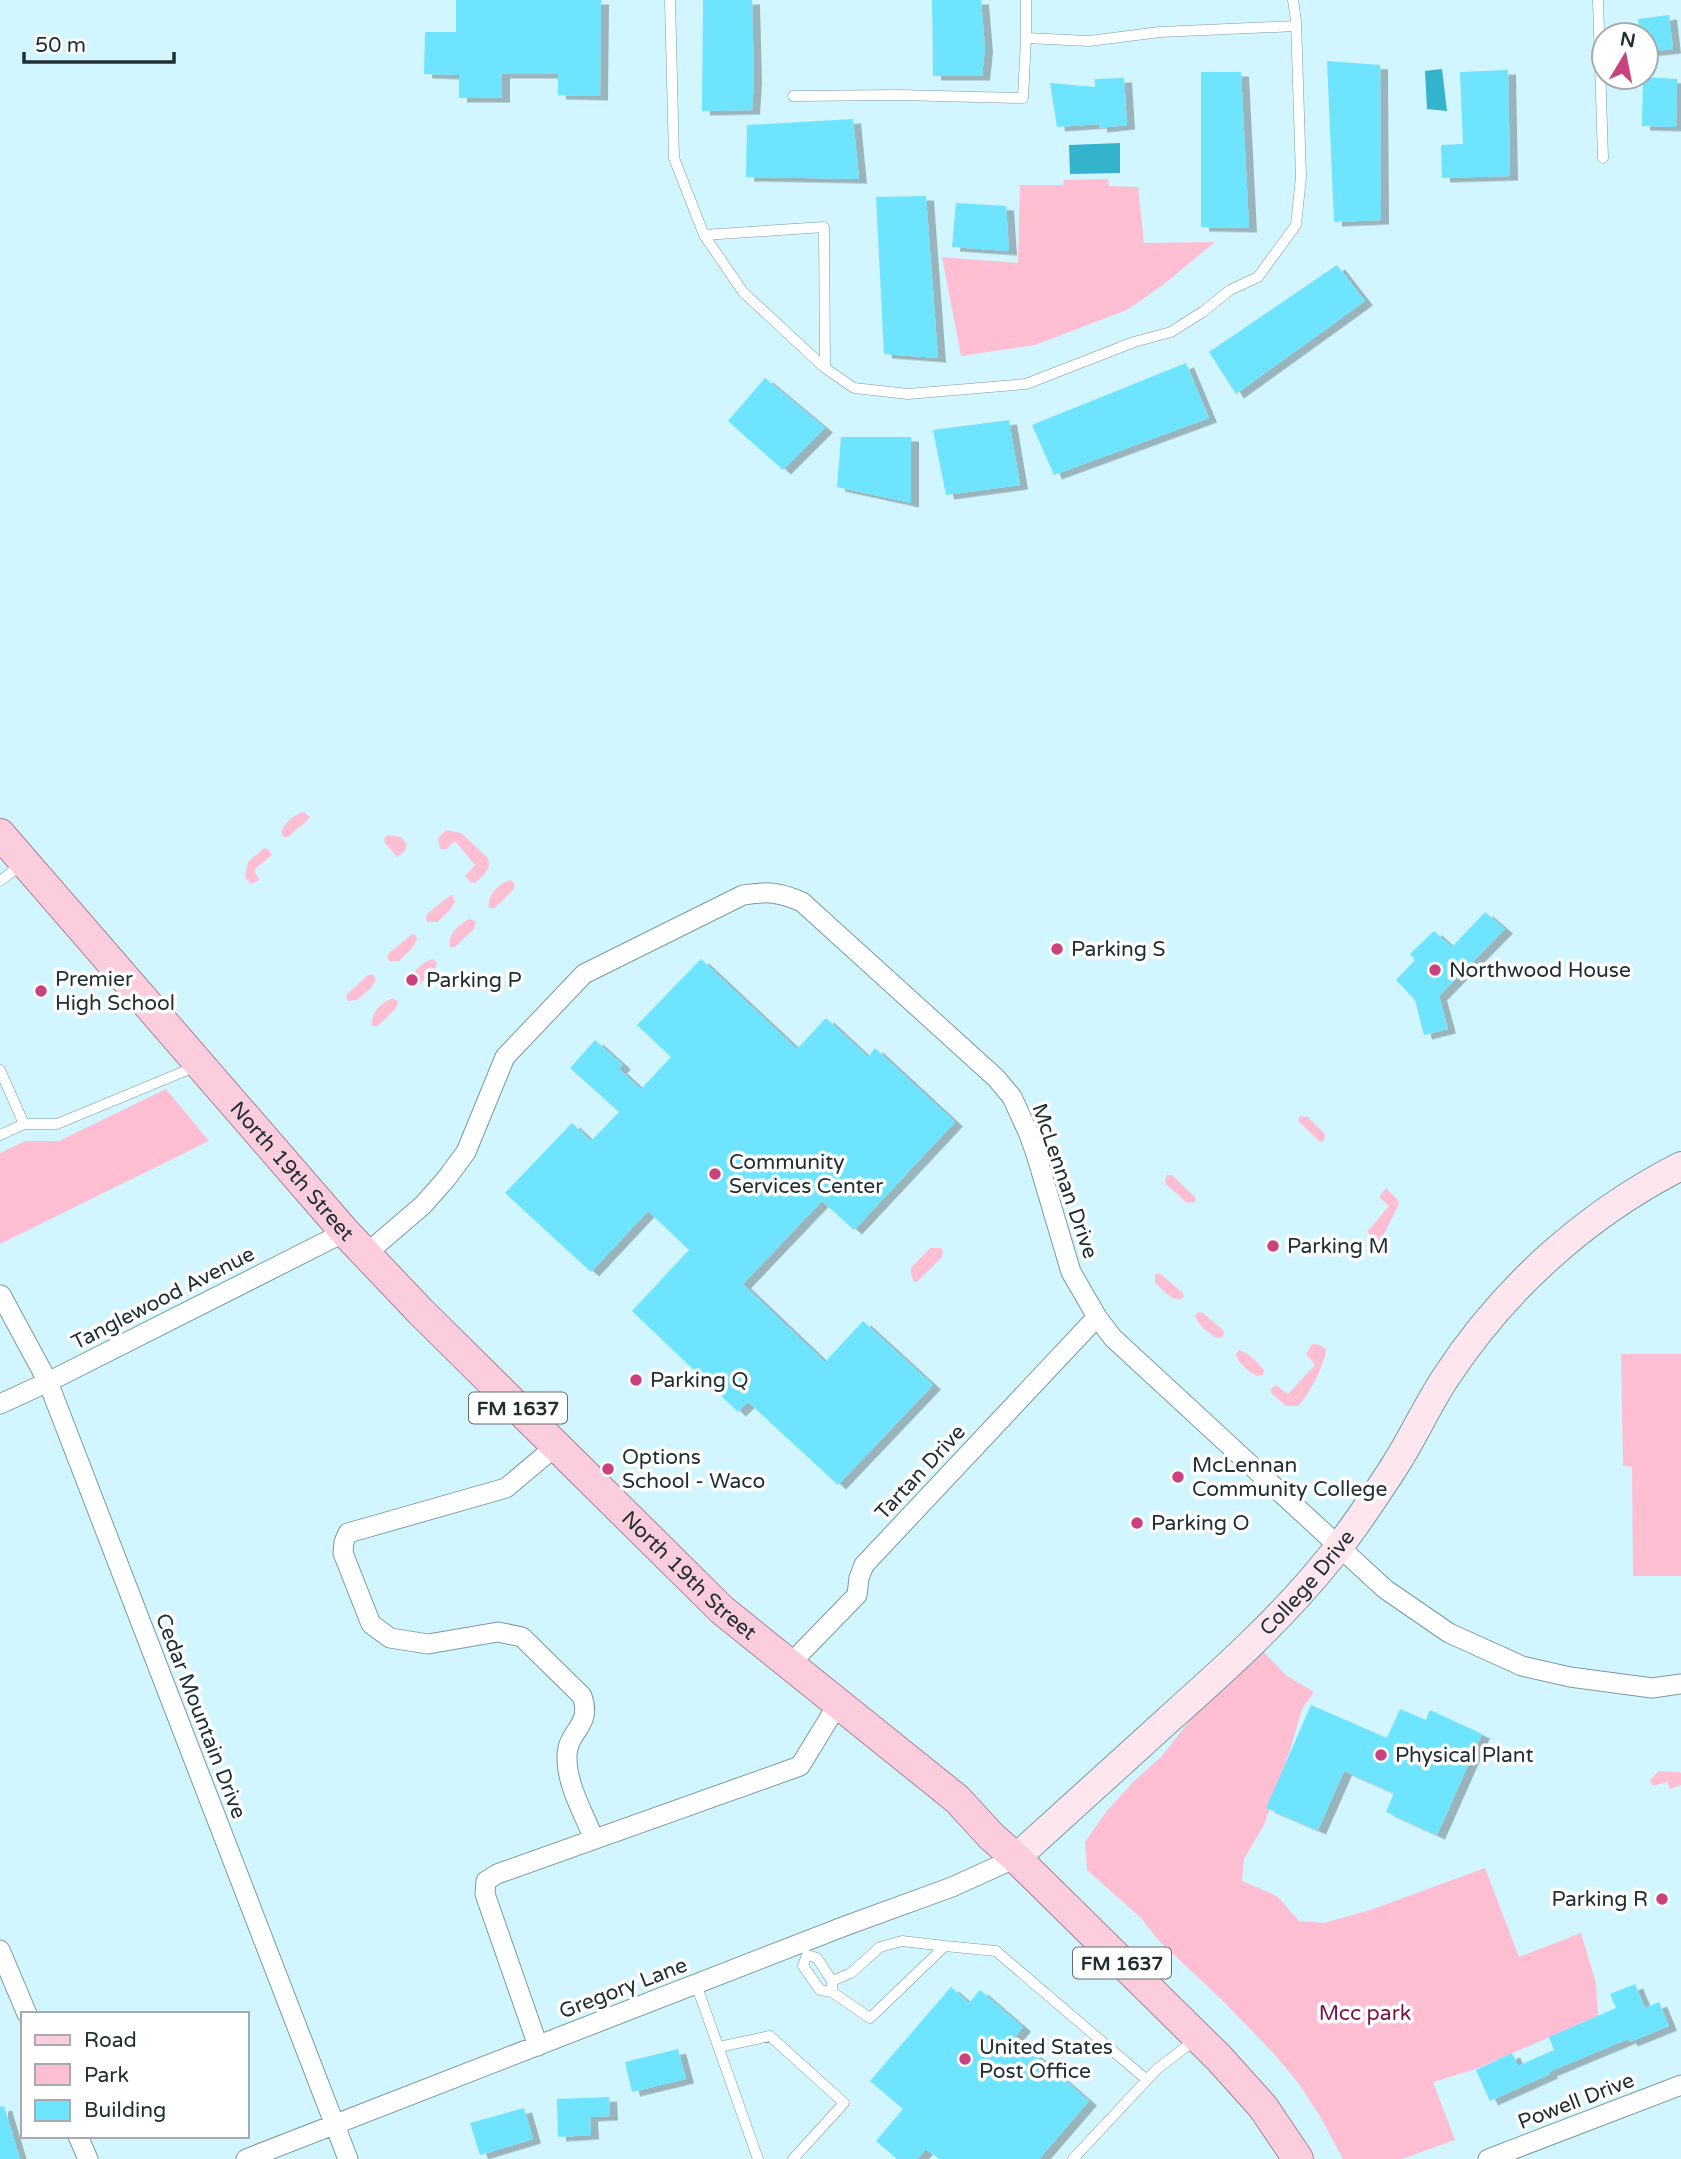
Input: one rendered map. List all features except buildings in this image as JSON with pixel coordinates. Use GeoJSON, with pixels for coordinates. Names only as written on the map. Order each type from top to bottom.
{"type":"FeatureCollection","features":[{"type":"Feature","properties":{"kind":"main road","name":"North 19th Street"},"geometry":{"type":"LineString","coordinates":[[0,834],[345,1232],[420,1311],[722,1610],[957,1799],[992,1837],[1198,2038],[1262,2107],[1298,2159]]}},
{"type":"Feature","properties":{"kind":"street","name":"McLennan Drive"},"geometry":{"type":"LineString","coordinates":[[366,1254],[423,1205],[446,1180],[466,1152],[505,1057],[584,974],[743,895],[765,891],[783,894],[802,902],[996,1078],[1012,1097],[1036,1154],[1071,1272],[1097,1317],[1113,1338],[1385,1588],[1449,1633],[1522,1666],[1570,1677],[1652,1688],[1681,1684]]}},
{"type":"Feature","properties":{"kind":"street","name":"College Drive"},"geometry":{"type":"LineString","coordinates":[[1016,1858],[1245,1651],[1290,1605],[1339,1546],[1394,1466],[1443,1381],[1473,1338],[1514,1289],[1585,1226],[1620,1201],[1681,1166]]}},
{"type":"Feature","properties":{"kind":"street","name":"Tanglewood Avenue"},"geometry":{"type":"LineString","coordinates":[[0,1404],[345,1232]]}},
{"type":"Feature","properties":{"kind":"street","name":"Cedar Mountain Drive"},"geometry":{"type":"LineString","coordinates":[[1,1295],[48,1382],[348,2159]]}},
{"type":"Feature","properties":{"kind":"street","name":"Tartan Drive"},"geometry":{"type":"LineString","coordinates":[[790,1664],[858,1595],[859,1578],[864,1565],[1097,1317]]}},
{"type":"Feature","properties":{"kind":"street"},"geometry":{"type":"LineString","coordinates":[[556,1446],[506,1488],[348,1533],[343,1553],[371,1624],[390,1638],[428,1644],[498,1632],[522,1637],[582,1696],[586,1707],[585,1718],[566,1754],[571,1782],[594,1839]]}},
{"type":"Feature","properties":{"kind":"street"},"geometry":{"type":"LineString","coordinates":[[538,2046],[485,1894],[486,1881],[496,1874],[800,1766],[838,1704]]}},
{"type":"Feature","properties":{"kind":"street","name":"Gregory Lane"},"geometry":{"type":"LineString","coordinates":[[246,2159],[696,1984],[803,1949],[1016,1858]]}},
{"type":"Feature","properties":{"kind":"street"},"geometry":{"type":"LineString","coordinates":[[0,1950],[26,2012]]}},
{"type":"Feature","properties":{"kind":"street","name":"Powell Drive"},"geometry":{"type":"LineString","coordinates":[[1488,2159],[1681,2085]]}},
{"type":"Feature","properties":{"kind":"street"},"geometry":{"type":"LineString","coordinates":[[79,2138],[88,2159]]}},
{"type":"Feature","properties":{"kind":"lane"},"geometry":{"type":"LineString","coordinates":[[670,0],[674,158],[704,235],[743,292],[825,368],[854,387],[908,394],[1026,384],[1134,342],[1171,331],[1204,311],[1230,290],[1258,277],[1296,225],[1300,203],[1296,26],[1293,0]]}},
{"type":"Feature","properties":{"kind":"lane"},"geometry":{"type":"LineString","coordinates":[[793,96],[1023,98],[1026,0]]}},
{"type":"Feature","properties":{"kind":"lane"},"geometry":{"type":"LineString","coordinates":[[1598,0],[1602,158]]}},
{"type":"Feature","properties":{"kind":"lane"},"geometry":{"type":"LineString","coordinates":[[1026,38],[1089,41],[1160,32],[1296,26]]}},
{"type":"Feature","properties":{"kind":"lane"},"geometry":{"type":"LineString","coordinates":[[704,235],[824,227],[825,368]]}},
{"type":"Feature","properties":{"kind":"lane"},"geometry":{"type":"LineString","coordinates":[[0,881],[25,862]]}},
{"type":"Feature","properties":{"kind":"lane"},"geometry":{"type":"LineString","coordinates":[[0,1135],[24,1124],[57,1124],[200,1064]]}},
{"type":"Feature","properties":{"kind":"lane"},"geometry":{"type":"LineString","coordinates":[[0,1070],[24,1124]]}},
{"type":"Feature","properties":{"kind":"lane"},"geometry":{"type":"LineString","coordinates":[[803,1949],[803,1966],[820,1990],[832,1987],[880,1947],[902,1941],[996,1951],[1147,2080]]}},
{"type":"Feature","properties":{"kind":"lane"},"geometry":{"type":"LineString","coordinates":[[803,1949],[817,1958],[832,1987],[870,2018],[946,1946]]}},
{"type":"Feature","properties":{"kind":"lane"},"geometry":{"type":"LineString","coordinates":[[696,1984],[758,2159]]}},
{"type":"Feature","properties":{"kind":"lane"},"geometry":{"type":"LineString","coordinates":[[719,2047],[769,2036],[844,2103],[793,2159]]}},
{"type":"Feature","properties":{"kind":"lane"},"geometry":{"type":"LineString","coordinates":[[1073,2159],[1157,2069],[1198,2038]]}},
{"type":"Feature","properties":{"kind":"green space"},"geometry":{"type":"Polygon","coordinates":[[[1108,179],[1109,186],[1138,187],[1144,243],[1215,242],[1163,285],[1127,310],[1035,345],[961,356],[942,257],[1018,263],[1020,185],[1063,185],[1064,180],[1108,179]]]}},
{"type":"Feature","properties":{"kind":"green space"},"geometry":{"type":"Polygon","coordinates":[[[304,812],[310,817],[308,820],[288,837],[284,837],[281,832],[285,826],[304,812]]]}},
{"type":"Feature","properties":{"kind":"green space"},"geometry":{"type":"Polygon","coordinates":[[[446,830],[461,833],[488,858],[488,869],[475,883],[465,876],[475,865],[455,841],[446,849],[440,849],[438,838],[446,830]]]}},
{"type":"Feature","properties":{"kind":"green space"},"geometry":{"type":"Polygon","coordinates":[[[388,835],[401,837],[407,844],[405,851],[397,857],[385,843],[384,838],[388,835]]]}},
{"type":"Feature","properties":{"kind":"green space"},"geometry":{"type":"Polygon","coordinates":[[[264,848],[272,855],[255,869],[259,880],[251,884],[245,877],[248,862],[264,848]]]}},
{"type":"Feature","properties":{"kind":"green space"},"geometry":{"type":"Polygon","coordinates":[[[511,880],[515,884],[513,890],[495,908],[489,908],[495,890],[511,880]]]}},
{"type":"Feature","properties":{"kind":"green space"},"geometry":{"type":"Polygon","coordinates":[[[452,895],[455,901],[451,909],[437,922],[427,922],[427,914],[452,895]]]}},
{"type":"Feature","properties":{"kind":"green space"},"geometry":{"type":"Polygon","coordinates":[[[469,919],[476,923],[474,929],[455,947],[450,947],[452,934],[469,919]]]}},
{"type":"Feature","properties":{"kind":"green space"},"geometry":{"type":"Polygon","coordinates":[[[412,934],[416,935],[417,940],[412,948],[399,961],[389,961],[389,953],[412,934]]]}},
{"type":"Feature","properties":{"kind":"green space"},"geometry":{"type":"Polygon","coordinates":[[[433,959],[437,963],[435,969],[417,987],[411,987],[417,969],[433,959]]]}},
{"type":"Feature","properties":{"kind":"green space"},"geometry":{"type":"Polygon","coordinates":[[[373,974],[376,980],[371,988],[357,1000],[348,1001],[348,993],[368,975],[373,974]]]}},
{"type":"Feature","properties":{"kind":"green space"},"geometry":{"type":"Polygon","coordinates":[[[394,998],[398,1002],[396,1008],[378,1026],[372,1026],[378,1008],[394,998]]]}},
{"type":"Feature","properties":{"kind":"green space"},"geometry":{"type":"Polygon","coordinates":[[[166,1089],[209,1141],[0,1244],[0,1153],[25,1141],[59,1141],[166,1089]]]}},
{"type":"Feature","properties":{"kind":"green space"},"geometry":{"type":"Polygon","coordinates":[[[1300,1116],[1308,1117],[1325,1134],[1324,1141],[1320,1142],[1298,1121],[1300,1116]]]}},
{"type":"Feature","properties":{"kind":"green space"},"geometry":{"type":"Polygon","coordinates":[[[1167,1175],[1172,1175],[1196,1198],[1195,1202],[1187,1203],[1167,1185],[1167,1175]]]}},
{"type":"Feature","properties":{"kind":"green space"},"geometry":{"type":"Polygon","coordinates":[[[1386,1188],[1399,1204],[1378,1242],[1367,1232],[1389,1206],[1379,1197],[1386,1188]]]}},
{"type":"Feature","properties":{"kind":"green space"},"geometry":{"type":"Polygon","coordinates":[[[930,1248],[941,1248],[942,1257],[914,1282],[911,1268],[930,1248]]]}},
{"type":"Feature","properties":{"kind":"green space"},"geometry":{"type":"Polygon","coordinates":[[[1158,1273],[1183,1293],[1184,1297],[1176,1299],[1165,1293],[1155,1283],[1155,1275],[1158,1273]]]}},
{"type":"Feature","properties":{"kind":"green space"},"geometry":{"type":"Polygon","coordinates":[[[1198,1312],[1203,1313],[1224,1331],[1223,1337],[1217,1338],[1201,1326],[1195,1316],[1198,1312]]]}},
{"type":"Feature","properties":{"kind":"green space"},"geometry":{"type":"Polygon","coordinates":[[[1312,1344],[1326,1349],[1320,1370],[1298,1406],[1286,1406],[1271,1393],[1271,1389],[1276,1385],[1288,1394],[1315,1365],[1306,1354],[1312,1344]]]}},
{"type":"Feature","properties":{"kind":"green space"},"geometry":{"type":"Polygon","coordinates":[[[1239,1350],[1259,1364],[1264,1370],[1263,1375],[1257,1376],[1241,1364],[1236,1354],[1239,1350]]]}},
{"type":"Feature","properties":{"kind":"green space"},"geometry":{"type":"Polygon","coordinates":[[[1621,1354],[1681,1354],[1681,1576],[1633,1576],[1632,1467],[1623,1466],[1621,1354]]]}},
{"type":"Feature","properties":{"kind":"green space","name":"Mcc park"},"geometry":{"type":"Polygon","coordinates":[[[1260,1648],[1287,1676],[1314,1692],[1302,1709],[1264,1825],[1244,1859],[1242,1881],[1277,1896],[1299,1921],[1324,1923],[1370,1910],[1485,1868],[1519,1957],[1581,1933],[1596,1983],[1598,2016],[1476,2069],[1433,2082],[1455,2140],[1402,2159],[1343,2159],[1299,2084],[1275,2055],[1158,1940],[1141,1918],[1087,1870],[1085,1842],[1106,1812],[1133,1782],[1161,1757],[1191,1719],[1260,1648]]]}},
{"type":"Feature","properties":{"kind":"green space"},"geometry":{"type":"Polygon","coordinates":[[[1659,1771],[1681,1773],[1681,1785],[1670,1789],[1667,1782],[1653,1786],[1650,1780],[1659,1771]]]}},
{"type":"Feature","properties":{"kind":"water"},"geometry":{"type":"Polygon","coordinates":[[[1442,69],[1447,111],[1427,109],[1425,71],[1442,69]]]}},
{"type":"Feature","properties":{"kind":"water"},"geometry":{"type":"Polygon","coordinates":[[[1120,143],[1120,173],[1070,174],[1069,145],[1120,143]]]}},
{"type":"Feature","properties":{"kind":"place","name":"Parking S"},"geometry":{"type":"Point","coordinates":[1057,949]}},
{"type":"Feature","properties":{"kind":"place","name":"Northwood House"},"geometry":{"type":"Point","coordinates":[1435,970]}},
{"type":"Feature","properties":{"kind":"place","name":"Parking P"},"geometry":{"type":"Point","coordinates":[412,980]}},
{"type":"Feature","properties":{"kind":"place","name":"Premier High School"},"geometry":{"type":"Point","coordinates":[41,991]}},
{"type":"Feature","properties":{"kind":"place","name":"Community Services Center"},"geometry":{"type":"Point","coordinates":[715,1174]}},
{"type":"Feature","properties":{"kind":"place","name":"Parking M"},"geometry":{"type":"Point","coordinates":[1273,1246]}},
{"type":"Feature","properties":{"kind":"place","name":"Parking Q"},"geometry":{"type":"Point","coordinates":[636,1380]}},
{"type":"Feature","properties":{"kind":"place","name":"Options School - Waco"},"geometry":{"type":"Point","coordinates":[608,1469]}},
{"type":"Feature","properties":{"kind":"place","name":"McLennan Community College"},"geometry":{"type":"Point","coordinates":[1178,1477]}},
{"type":"Feature","properties":{"kind":"place","name":"Parking O"},"geometry":{"type":"Point","coordinates":[1137,1523]}},
{"type":"Feature","properties":{"kind":"place","name":"Physical Plant"},"geometry":{"type":"Point","coordinates":[1381,1755]}},
{"type":"Feature","properties":{"kind":"place","name":"Parking R"},"geometry":{"type":"Point","coordinates":[1662,1899]}},
{"type":"Feature","properties":{"kind":"place","name":"United States Post Office"},"geometry":{"type":"Point","coordinates":[965,2059]}}]}
